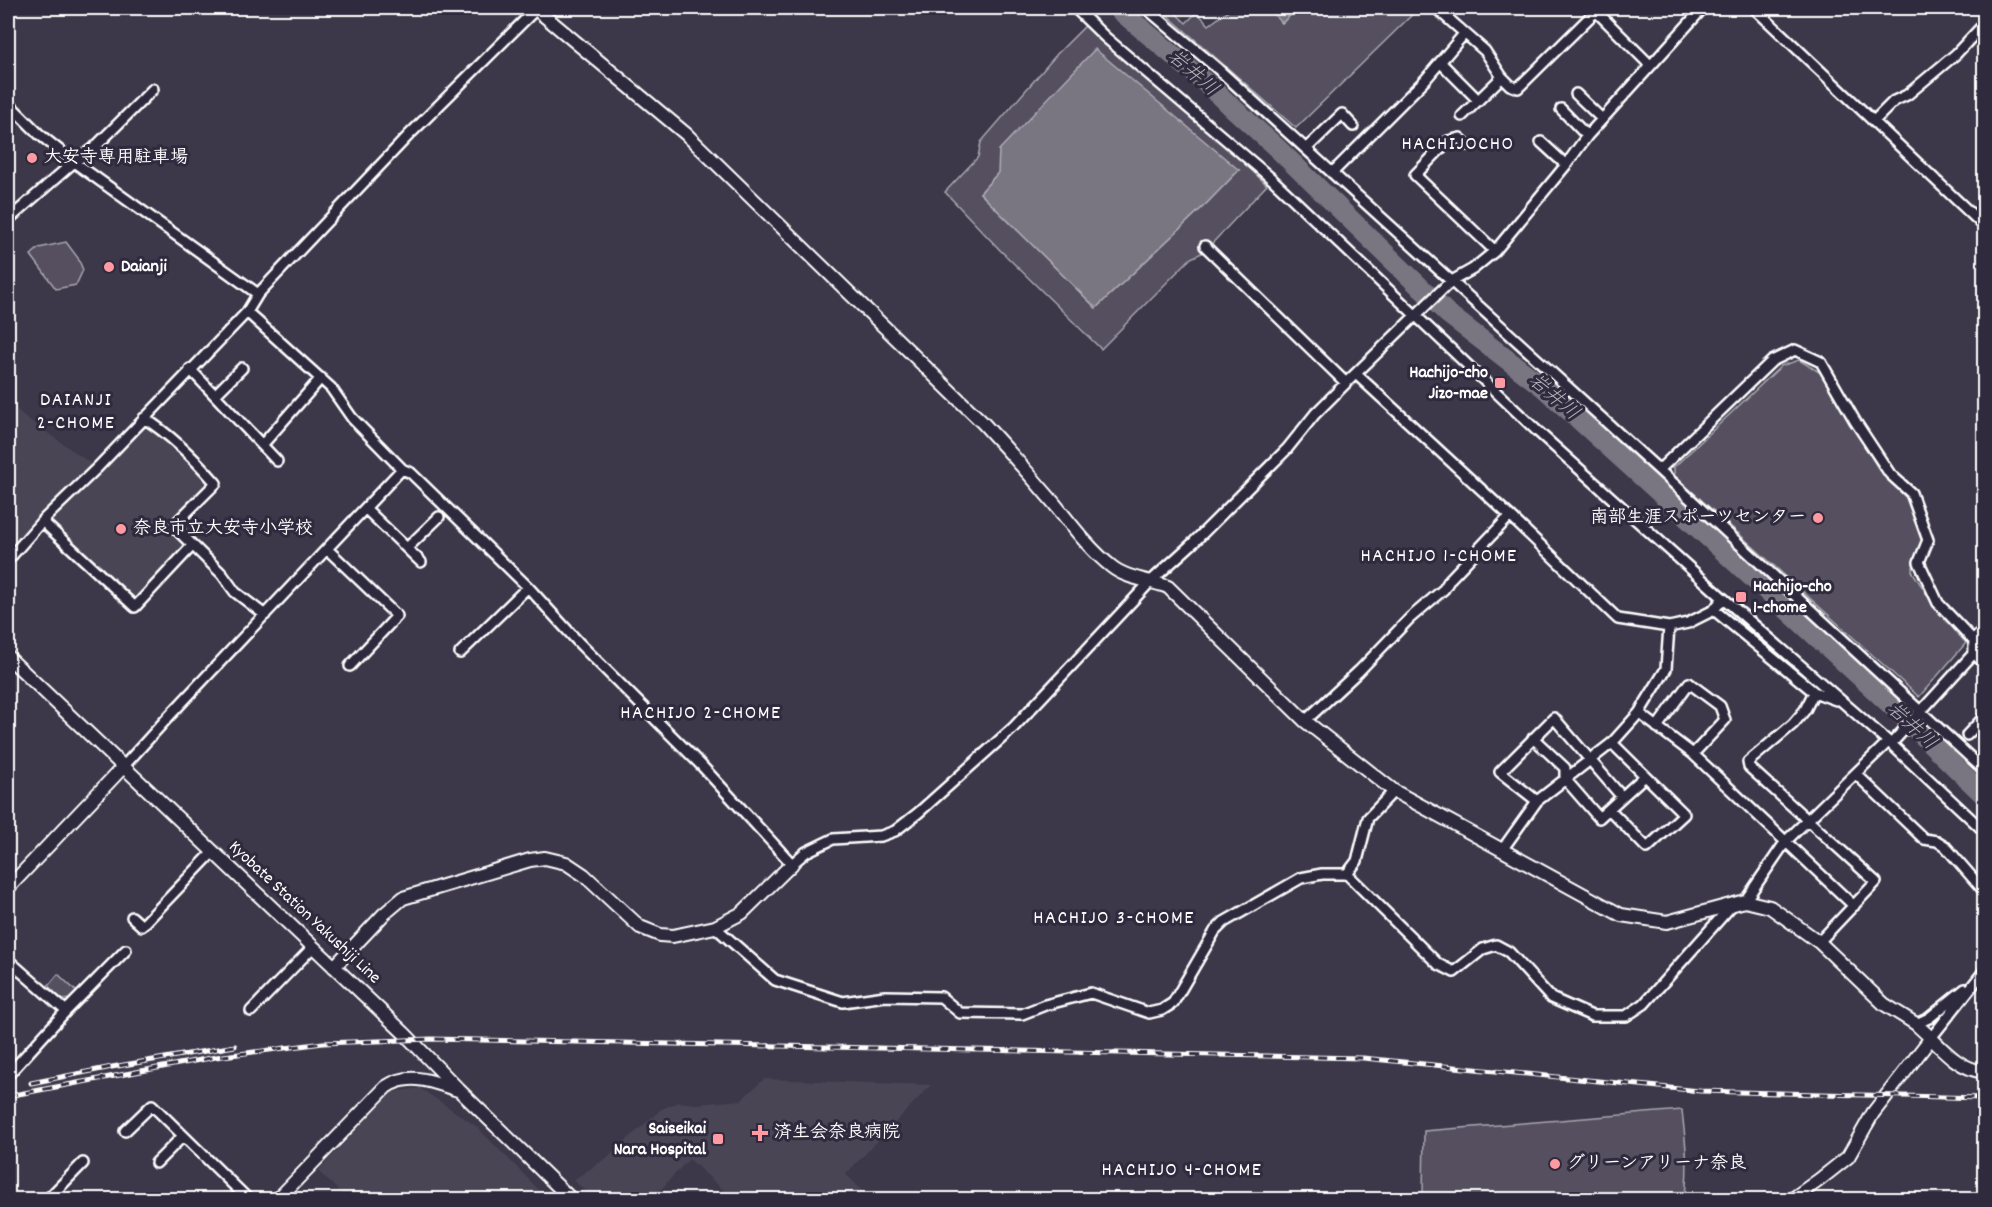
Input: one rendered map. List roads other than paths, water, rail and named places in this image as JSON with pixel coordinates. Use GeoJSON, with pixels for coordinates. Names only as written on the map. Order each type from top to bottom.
{"type":"FeatureCollection","features":[{"type":"Feature","properties":{"kind":"street"},"geometry":{"type":"LineString","coordinates":[[520,8],[534,10],[695,142],[983,423],[1023,466],[1084,540],[1113,568],[1167,587],[1305,721],[1394,791],[1621,915],[1667,922],[1739,903],[1770,907],[1819,942],[1884,1004],[1916,1024],[1952,1059],[1966,1068],[1984,1072]]}},
{"type":"Feature","properties":{"kind":"street"},"geometry":{"type":"LineString","coordinates":[[1075,8],[1105,37],[1272,179],[1419,313],[1536,430],[1723,598],[1891,742],[1984,831]]}},
{"type":"Feature","properties":{"kind":"street"},"geometry":{"type":"LineString","coordinates":[[1146,8],[1218,69],[1306,149],[1448,283],[1659,470],[1918,713],[1984,770]]}},
{"type":"Feature","properties":{"kind":"street"},"geometry":{"type":"LineString","coordinates":[[1436,8],[1464,34],[1473,39],[1485,51],[1502,77],[1510,85],[1518,88],[1594,9],[1650,65]]}},
{"type":"Feature","properties":{"kind":"street"},"geometry":{"type":"LineString","coordinates":[[334,967],[389,909],[404,898],[530,860],[545,858],[566,863],[575,868],[632,921],[649,932],[673,936],[715,927],[742,913],[806,852],[833,839],[881,836],[895,831],[1013,728],[1151,581],[1193,543],[1287,449],[1315,414],[1346,382],[1448,283],[1473,269],[1495,251],[1587,136],[1703,8]]}},
{"type":"Feature","properties":{"kind":"street"},"geometry":{"type":"LineString","coordinates":[[1754,8],[1984,226]]}},
{"type":"Feature","properties":{"kind":"street"},"geometry":{"type":"LineString","coordinates":[[8,560],[42,521],[247,312],[258,294],[315,232],[534,10]]}},
{"type":"Feature","properties":{"kind":"street"},"geometry":{"type":"LineString","coordinates":[[1874,121],[1894,101],[1907,95],[1956,54],[1984,24]]}},
{"type":"Feature","properties":{"kind":"street"},"geometry":{"type":"LineString","coordinates":[[1332,173],[1425,80],[1464,34]]}},
{"type":"Feature","properties":{"kind":"street"},"geometry":{"type":"LineString","coordinates":[[1440,62],[1478,100]]}},
{"type":"Feature","properties":{"kind":"street"},"geometry":{"type":"LineString","coordinates":[[1462,116],[1502,77]]}},
{"type":"Feature","properties":{"kind":"street"},"geometry":{"type":"LineString","coordinates":[[8,220],[74,162],[93,149],[153,89]]}},
{"type":"Feature","properties":{"kind":"street"},"geometry":{"type":"LineString","coordinates":[[1576,93],[1602,119]]}},
{"type":"Feature","properties":{"kind":"street"},"geometry":{"type":"LineString","coordinates":[[8,103],[39,134],[74,162],[258,294]]}},
{"type":"Feature","properties":{"kind":"street"},"geometry":{"type":"LineString","coordinates":[[1561,109],[1587,136]]}},
{"type":"Feature","properties":{"kind":"street"},"geometry":{"type":"LineString","coordinates":[[1306,149],[1342,114],[1353,126]]}},
{"type":"Feature","properties":{"kind":"street"},"geometry":{"type":"LineString","coordinates":[[1467,145],[1460,138],[1448,141],[1415,176],[1495,251]]}},
{"type":"Feature","properties":{"kind":"street"},"geometry":{"type":"LineString","coordinates":[[1541,142],[1566,165]]}},
{"type":"Feature","properties":{"kind":"street"},"geometry":{"type":"LineString","coordinates":[[1205,246],[1346,382]]}},
{"type":"Feature","properties":{"kind":"street"},"geometry":{"type":"LineString","coordinates":[[247,312],[321,378],[352,418],[402,469],[411,473],[528,586],[580,644],[701,765],[792,864]]}},
{"type":"Feature","properties":{"kind":"street"},"geometry":{"type":"LineString","coordinates":[[1659,470],[1772,361],[1795,350],[1821,362],[1855,421],[1890,474],[1911,493],[1928,540],[1919,562],[1938,603],[1974,641]]}},
{"type":"Feature","properties":{"kind":"street"},"geometry":{"type":"LineString","coordinates":[[216,394],[242,368]]}},
{"type":"Feature","properties":{"kind":"street"},"geometry":{"type":"LineString","coordinates":[[190,369],[277,460]]}},
{"type":"Feature","properties":{"kind":"street"},"geometry":{"type":"LineString","coordinates":[[1356,374],[1618,619],[1669,627],[1688,623],[1714,610],[1723,598]]}},
{"type":"Feature","properties":{"kind":"street"},"geometry":{"type":"LineString","coordinates":[[262,445],[321,378]]}},
{"type":"Feature","properties":{"kind":"street"},"geometry":{"type":"LineString","coordinates":[[144,418],[197,461],[216,483],[173,526],[222,574],[235,592],[265,615]]}},
{"type":"Feature","properties":{"kind":"street"},"geometry":{"type":"LineString","coordinates":[[8,888],[402,469]]}},
{"type":"Feature","properties":{"kind":"street"},"geometry":{"type":"LineString","coordinates":[[366,509],[422,562]]}},
{"type":"Feature","properties":{"kind":"street"},"geometry":{"type":"LineString","coordinates":[[1305,721],[1359,671],[1410,618],[1444,589],[1450,579],[1510,516]]}},
{"type":"Feature","properties":{"kind":"street"},"geometry":{"type":"LineString","coordinates":[[408,548],[439,517]]}},
{"type":"Feature","properties":{"kind":"street"},"geometry":{"type":"LineString","coordinates":[[42,521],[135,607],[192,546]]}},
{"type":"Feature","properties":{"kind":"street"},"geometry":{"type":"LineString","coordinates":[[327,549],[397,616],[350,666]]}},
{"type":"Feature","properties":{"kind":"street"},"geometry":{"type":"LineString","coordinates":[[460,653],[528,586]]}},
{"type":"Feature","properties":{"kind":"street"},"geometry":{"type":"LineString","coordinates":[[1714,610],[1814,692],[1844,703]]}},
{"type":"Feature","properties":{"kind":"street"},"geometry":{"type":"LineString","coordinates":[[1502,850],[1538,801],[1612,743],[1639,713],[1666,669],[1669,627]]}},
{"type":"Feature","properties":{"kind":"street"},"geometry":{"type":"LineString","coordinates":[[715,927],[775,980],[843,1002],[885,996],[941,997],[960,1013],[1022,1014],[1045,1005],[1091,993],[1149,1013],[1162,1010],[1173,1003],[1215,931],[1224,922],[1301,878],[1322,874],[1347,874],[1438,964],[1454,972],[1483,949],[1496,945],[1509,951],[1551,998],[1592,1016],[1626,1016],[1644,1004],[1739,903],[1786,841],[1891,742],[1974,653],[1974,641],[1984,628]]}},
{"type":"Feature","properties":{"kind":"street"},"geometry":{"type":"LineString","coordinates":[[1974,653],[1984,663]]}},
{"type":"Feature","properties":{"kind":"street","name":"Kyobate Station Yakushiji Line"},"geometry":{"type":"LineString","coordinates":[[8,657],[404,1033],[572,1200]]}},
{"type":"Feature","properties":{"kind":"street"},"geometry":{"type":"LineString","coordinates":[[1657,727],[1689,683],[1720,706],[1725,720],[1693,754]]}},
{"type":"Feature","properties":{"kind":"street"},"geometry":{"type":"LineString","coordinates":[[1814,692],[1805,710],[1793,724],[1748,762],[1749,767],[1876,882],[1819,942]]}},
{"type":"Feature","properties":{"kind":"street"},"geometry":{"type":"LineString","coordinates":[[1639,713],[1693,754],[1854,906]]}},
{"type":"Feature","properties":{"kind":"street"},"geometry":{"type":"LineString","coordinates":[[1967,735],[1984,717]]}},
{"type":"Feature","properties":{"kind":"street"},"geometry":{"type":"LineString","coordinates":[[1538,801],[1500,772],[1554,718],[1622,797]]}},
{"type":"Feature","properties":{"kind":"street"},"geometry":{"type":"LineString","coordinates":[[1533,738],[1565,768],[1565,779],[1599,818],[1645,776]]}},
{"type":"Feature","properties":{"kind":"street"},"geometry":{"type":"LineString","coordinates":[[1610,809],[1647,848],[1684,814],[1612,743]]}},
{"type":"Feature","properties":{"kind":"street"},"geometry":{"type":"LineString","coordinates":[[1977,763],[1984,755]]}},
{"type":"Feature","properties":{"kind":"street"},"geometry":{"type":"LineString","coordinates":[[1856,774],[1924,839],[1937,841],[1945,846],[1984,891]]}},
{"type":"Feature","properties":{"kind":"street"},"geometry":{"type":"LineString","coordinates":[[1347,874],[1357,861],[1368,818],[1394,791]]}},
{"type":"Feature","properties":{"kind":"street"},"geometry":{"type":"LineString","coordinates":[[132,917],[142,926],[213,852]]}},
{"type":"Feature","properties":{"kind":"street"},"geometry":{"type":"LineString","coordinates":[[250,1011],[313,946]]}},
{"type":"Feature","properties":{"kind":"street"},"geometry":{"type":"LineString","coordinates":[[8,1075],[126,950]]}},
{"type":"Feature","properties":{"kind":"street"},"geometry":{"type":"LineString","coordinates":[[8,960],[66,1011]]}},
{"type":"Feature","properties":{"kind":"street"},"geometry":{"type":"LineString","coordinates":[[1916,1024],[1929,1018],[1982,974]]}},
{"type":"Feature","properties":{"kind":"street"},"geometry":{"type":"LineString","coordinates":[[1791,1200],[1848,1157],[1873,1113],[1982,974]]}},
{"type":"Feature","properties":{"kind":"street"},"geometry":{"type":"LineString","coordinates":[[277,1200],[392,1083],[407,1078],[419,1078],[459,1090]]}},
{"type":"Feature","properties":{"kind":"street"},"geometry":{"type":"LineString","coordinates":[[125,1131],[152,1105],[249,1200]]}},
{"type":"Feature","properties":{"kind":"street"},"geometry":{"type":"LineString","coordinates":[[156,1163],[183,1136]]}},
{"type":"Feature","properties":{"kind":"street"},"geometry":{"type":"LineString","coordinates":[[48,1199],[83,1163]]}},
{"type":"Feature","properties":{"kind":"waterway","name":"岩井川"},"geometry":{"type":"LineString","coordinates":[[1117,8],[1200,78],[1278,149],[1448,314],[1543,387],[1660,493],[1894,708],[1984,795]]}},
{"type":"Feature","properties":{"kind":"railway"},"geometry":{"type":"LineString","coordinates":[[8,1096],[216,1057],[323,1043],[431,1039],[1363,1058],[1700,1091],[1984,1098]]}},
{"type":"Feature","properties":{"kind":"railway"},"geometry":{"type":"LineString","coordinates":[[31,1083],[235,1046]]}},
{"type":"Feature","properties":{"kind":"place","name":"大安寺専用駐車場"},"geometry":{"type":"Point","coordinates":[32,158]}},
{"type":"Feature","properties":{"kind":"place","name":"Daianji"},"geometry":{"type":"Point","coordinates":[109,267]}},
{"type":"Feature","properties":{"kind":"place","name":"Hachijo-cho Jizo-mae"},"geometry":{"type":"Point","coordinates":[1500,383]}},
{"type":"Feature","properties":{"kind":"place","name":"南部生涯スポーツセンター"},"geometry":{"type":"Point","coordinates":[1818,518]}},
{"type":"Feature","properties":{"kind":"place","name":"奈良市立大安寺小学校"},"geometry":{"type":"Point","coordinates":[121,529]}},
{"type":"Feature","properties":{"kind":"place","name":"Hachijo-cho 1-chome"},"geometry":{"type":"Point","coordinates":[1741,597]}},
{"type":"Feature","properties":{"kind":"place","name":"済生会奈良病院"},"geometry":{"type":"Point","coordinates":[760,1133]}},
{"type":"Feature","properties":{"kind":"place","name":"Saiseikai Nara Hospital"},"geometry":{"type":"Point","coordinates":[718,1139]}},
{"type":"Feature","properties":{"kind":"place","name":"グリーンアリーナ奈良"},"geometry":{"type":"Point","coordinates":[1555,1164]}},
{"type":"Feature","properties":{"kind":"district","name":"HACHIJOCHO"},"geometry":{"type":"Point","coordinates":[1458,145]}},
{"type":"Feature","properties":{"kind":"district","name":"DAIANJI 2-CHOME"},"geometry":{"type":"Point","coordinates":[76,412]}},
{"type":"Feature","properties":{"kind":"district","name":"HACHIJO 1-CHOME"},"geometry":{"type":"Point","coordinates":[1439,557]}},
{"type":"Feature","properties":{"kind":"district","name":"HACHIJO 2-CHOME"},"geometry":{"type":"Point","coordinates":[701,714]}},
{"type":"Feature","properties":{"kind":"district","name":"HACHIJO 3-CHOME"},"geometry":{"type":"Point","coordinates":[1114,919]}},
{"type":"Feature","properties":{"kind":"district","name":"HACHIJO 4-CHOME"},"geometry":{"type":"Point","coordinates":[1182,1171]}}]}
